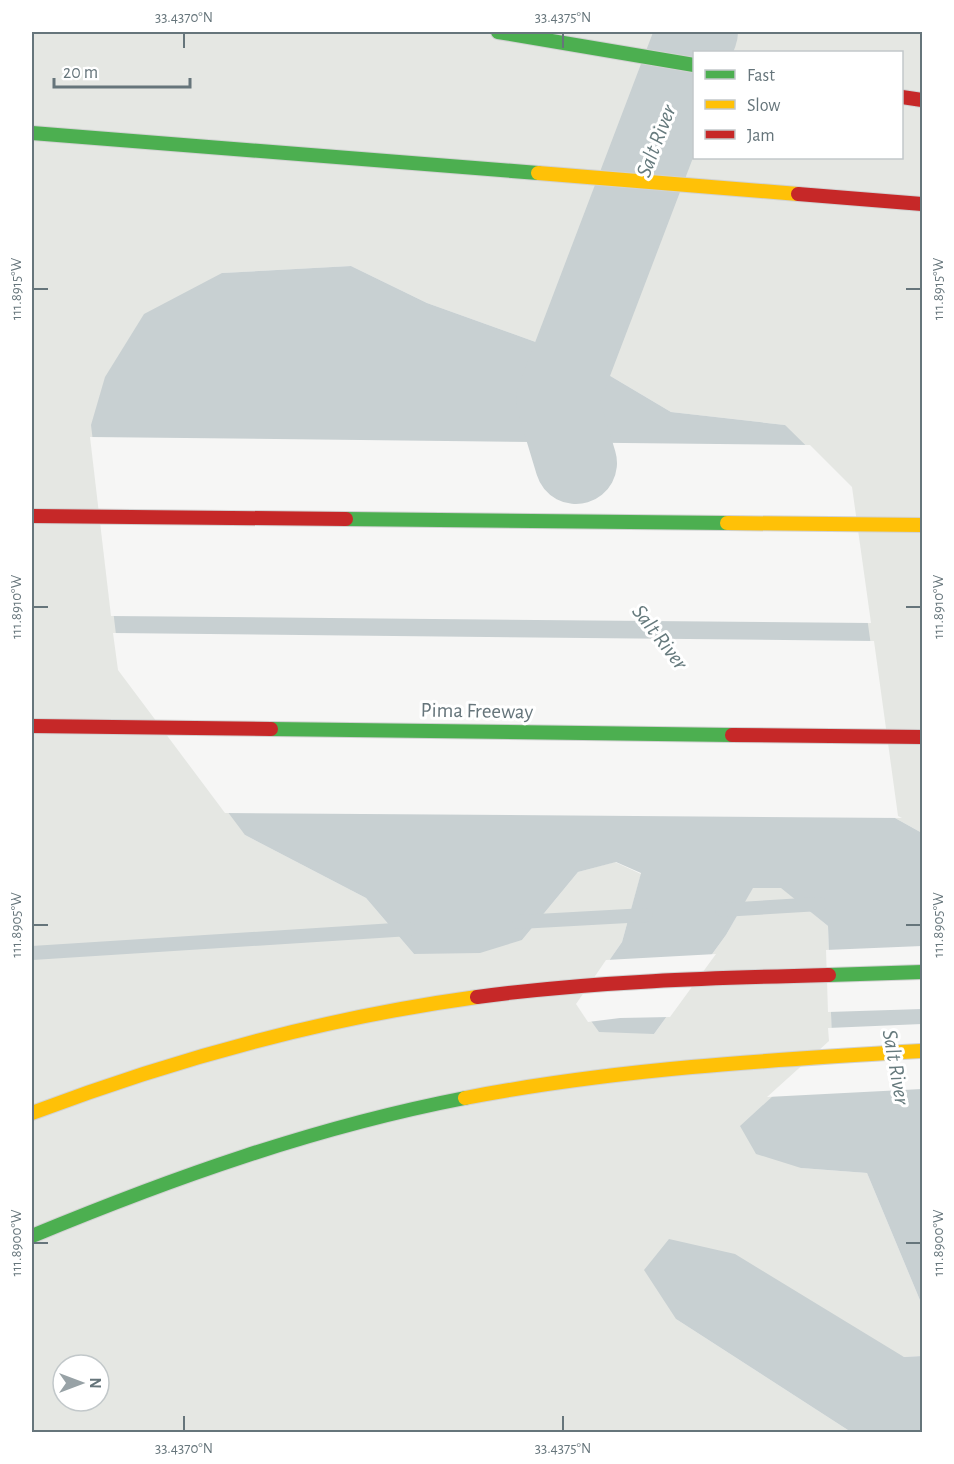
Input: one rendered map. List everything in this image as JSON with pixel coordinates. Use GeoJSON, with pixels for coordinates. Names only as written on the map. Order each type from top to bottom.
{"type":"FeatureCollection","features":[{"type":"Feature","properties":{"kind":"highway"},"geometry":{"type":"LineString","coordinates":[[498,32],[693,65]]}},
{"type":"Feature","properties":{"kind":"highway"},"geometry":{"type":"LineString","coordinates":[[903,97],[922,100]]}},
{"type":"Feature","properties":{"kind":"highway"},"geometry":{"type":"LineString","coordinates":[[32,133],[922,204]]}},
{"type":"Feature","properties":{"kind":"highway"},"geometry":{"type":"LineString","coordinates":[[32,516],[922,525]]}},
{"type":"Feature","properties":{"kind":"highway","name":"Pima Freeway"},"geometry":{"type":"LineString","coordinates":[[32,726],[922,737]]}},
{"type":"Feature","properties":{"kind":"highway"},"geometry":{"type":"LineString","coordinates":[[32,1113],[161,1066],[245,1042],[330,1022],[410,1008],[494,995],[574,987],[738,978],[922,972]]}},
{"type":"Feature","properties":{"kind":"highway"},"geometry":{"type":"LineString","coordinates":[[32,1236],[109,1203],[228,1161],[358,1122],[434,1104],[520,1089],[663,1069],[922,1051]]}},
{"type":"Feature","properties":{"kind":"shaded area"},"geometry":{"type":"Polygon","coordinates":[[[32,32],[922,32],[922,833],[895,818],[785,425],[671,412],[580,358],[427,303],[351,266],[222,273],[245,835],[366,898],[414,954],[522,940],[578,872],[615,862],[641,874],[622,942],[579,1004],[654,1034],[726,935],[753,887],[781,887],[828,926],[832,1042],[801,1168],[867,1173],[922,1305],[922,1356],[904,1357],[676,1319],[851,1432],[32,1432],[32,32]]]}},
{"type":"Feature","properties":{"kind":"water"},"geometry":{"type":"Polygon","coordinates":[[[351,266],[427,303],[580,358],[671,412],[785,425],[849,488],[895,818],[922,833],[922,920],[920,924],[922,947],[922,1305],[867,1173],[801,1168],[756,1154],[740,1126],[832,1042],[828,926],[781,888],[753,888],[726,935],[654,1034],[599,1032],[579,1004],[622,942],[641,873],[616,862],[578,872],[522,940],[480,953],[414,954],[366,898],[245,835],[120,668],[91,425],[105,377],[144,314],[222,273],[351,266]]]}},
{"type":"Feature","properties":{"kind":"water"},"geometry":{"type":"Polygon","coordinates":[[[669,1239],[735,1254],[904,1357],[922,1356],[922,1432],[851,1432],[676,1319],[644,1270],[669,1239]]]}},
{"type":"Feature","properties":{"kind":"pier"},"geometry":{"type":"Polygon","coordinates":[[[90,437],[810,445],[852,487],[871,623],[111,616],[90,437]]]}},
{"type":"Feature","properties":{"kind":"pier"},"geometry":{"type":"Polygon","coordinates":[[[113,633],[874,641],[898,816],[902,818],[225,813],[118,670],[113,633]]]}},
{"type":"Feature","properties":{"kind":"pier"},"geometry":{"type":"Polygon","coordinates":[[[922,946],[922,1009],[828,1012],[826,950],[922,946]]]}},
{"type":"Feature","properties":{"kind":"pier"},"geometry":{"type":"Polygon","coordinates":[[[716,954],[670,1017],[620,1018],[588,1022],[576,1004],[606,960],[716,954]]]}},
{"type":"Feature","properties":{"kind":"pier"},"geometry":{"type":"Polygon","coordinates":[[[922,1024],[922,1089],[767,1097],[829,1041],[828,1028],[922,1024]]]}},
{"type":"Feature","properties":{"kind":"waterway","name":"Salt River"},"geometry":{"type":"LineString","coordinates":[[576,463],[557,400],[697,32]]}},
{"type":"Feature","properties":{"kind":"waterway"},"geometry":{"type":"LineString","coordinates":[[722,910],[820,904]]}},
{"type":"Feature","properties":{"kind":"waterway"},"geometry":{"type":"LineString","coordinates":[[519,922],[646,915]]}},
{"type":"Feature","properties":{"kind":"waterway"},"geometry":{"type":"LineString","coordinates":[[32,953],[410,929]]}},
{"type":"Feature","properties":{"kind":"traffic: fast"},"geometry":{"type":"LineString","coordinates":[[498,32],[693,65]]}},
{"type":"Feature","properties":{"kind":"traffic: fast"},"geometry":{"type":"LineString","coordinates":[[32,133],[538,173]]}},
{"type":"Feature","properties":{"kind":"traffic: fast"},"geometry":{"type":"LineString","coordinates":[[346,519],[727,523]]}},
{"type":"Feature","properties":{"kind":"traffic: fast"},"geometry":{"type":"LineString","coordinates":[[271,729],[732,735]]}},
{"type":"Feature","properties":{"kind":"traffic: fast"},"geometry":{"type":"LineString","coordinates":[[829,975],[922,972]]}},
{"type":"Feature","properties":{"kind":"traffic: fast"},"geometry":{"type":"LineString","coordinates":[[32,1236],[191,1174],[245,1156],[354,1124],[465,1098]]}},
{"type":"Feature","properties":{"kind":"traffic: slow"},"geometry":{"type":"LineString","coordinates":[[538,173],[798,194]]}},
{"type":"Feature","properties":{"kind":"traffic: slow"},"geometry":{"type":"LineString","coordinates":[[727,523],[922,525]]}},
{"type":"Feature","properties":{"kind":"traffic: slow"},"geometry":{"type":"LineString","coordinates":[[32,1113],[141,1075],[252,1042],[363,1016],[477,997]]}},
{"type":"Feature","properties":{"kind":"traffic: slow"},"geometry":{"type":"LineString","coordinates":[[465,1098],[578,1080],[692,1067],[922,1051]]}},
{"type":"Feature","properties":{"kind":"traffic: jam"},"geometry":{"type":"LineString","coordinates":[[903,97],[922,100]]}},
{"type":"Feature","properties":{"kind":"traffic: jam"},"geometry":{"type":"LineString","coordinates":[[798,194],[922,204]]}},
{"type":"Feature","properties":{"kind":"traffic: jam"},"geometry":{"type":"LineString","coordinates":[[32,516],[346,519]]}},
{"type":"Feature","properties":{"kind":"traffic: jam"},"geometry":{"type":"LineString","coordinates":[[32,726],[271,729]]}},
{"type":"Feature","properties":{"kind":"traffic: jam"},"geometry":{"type":"LineString","coordinates":[[732,735],[922,737]]}},
{"type":"Feature","properties":{"kind":"traffic: jam"},"geometry":{"type":"LineString","coordinates":[[477,997],[609,984],[829,975]]}}]}
